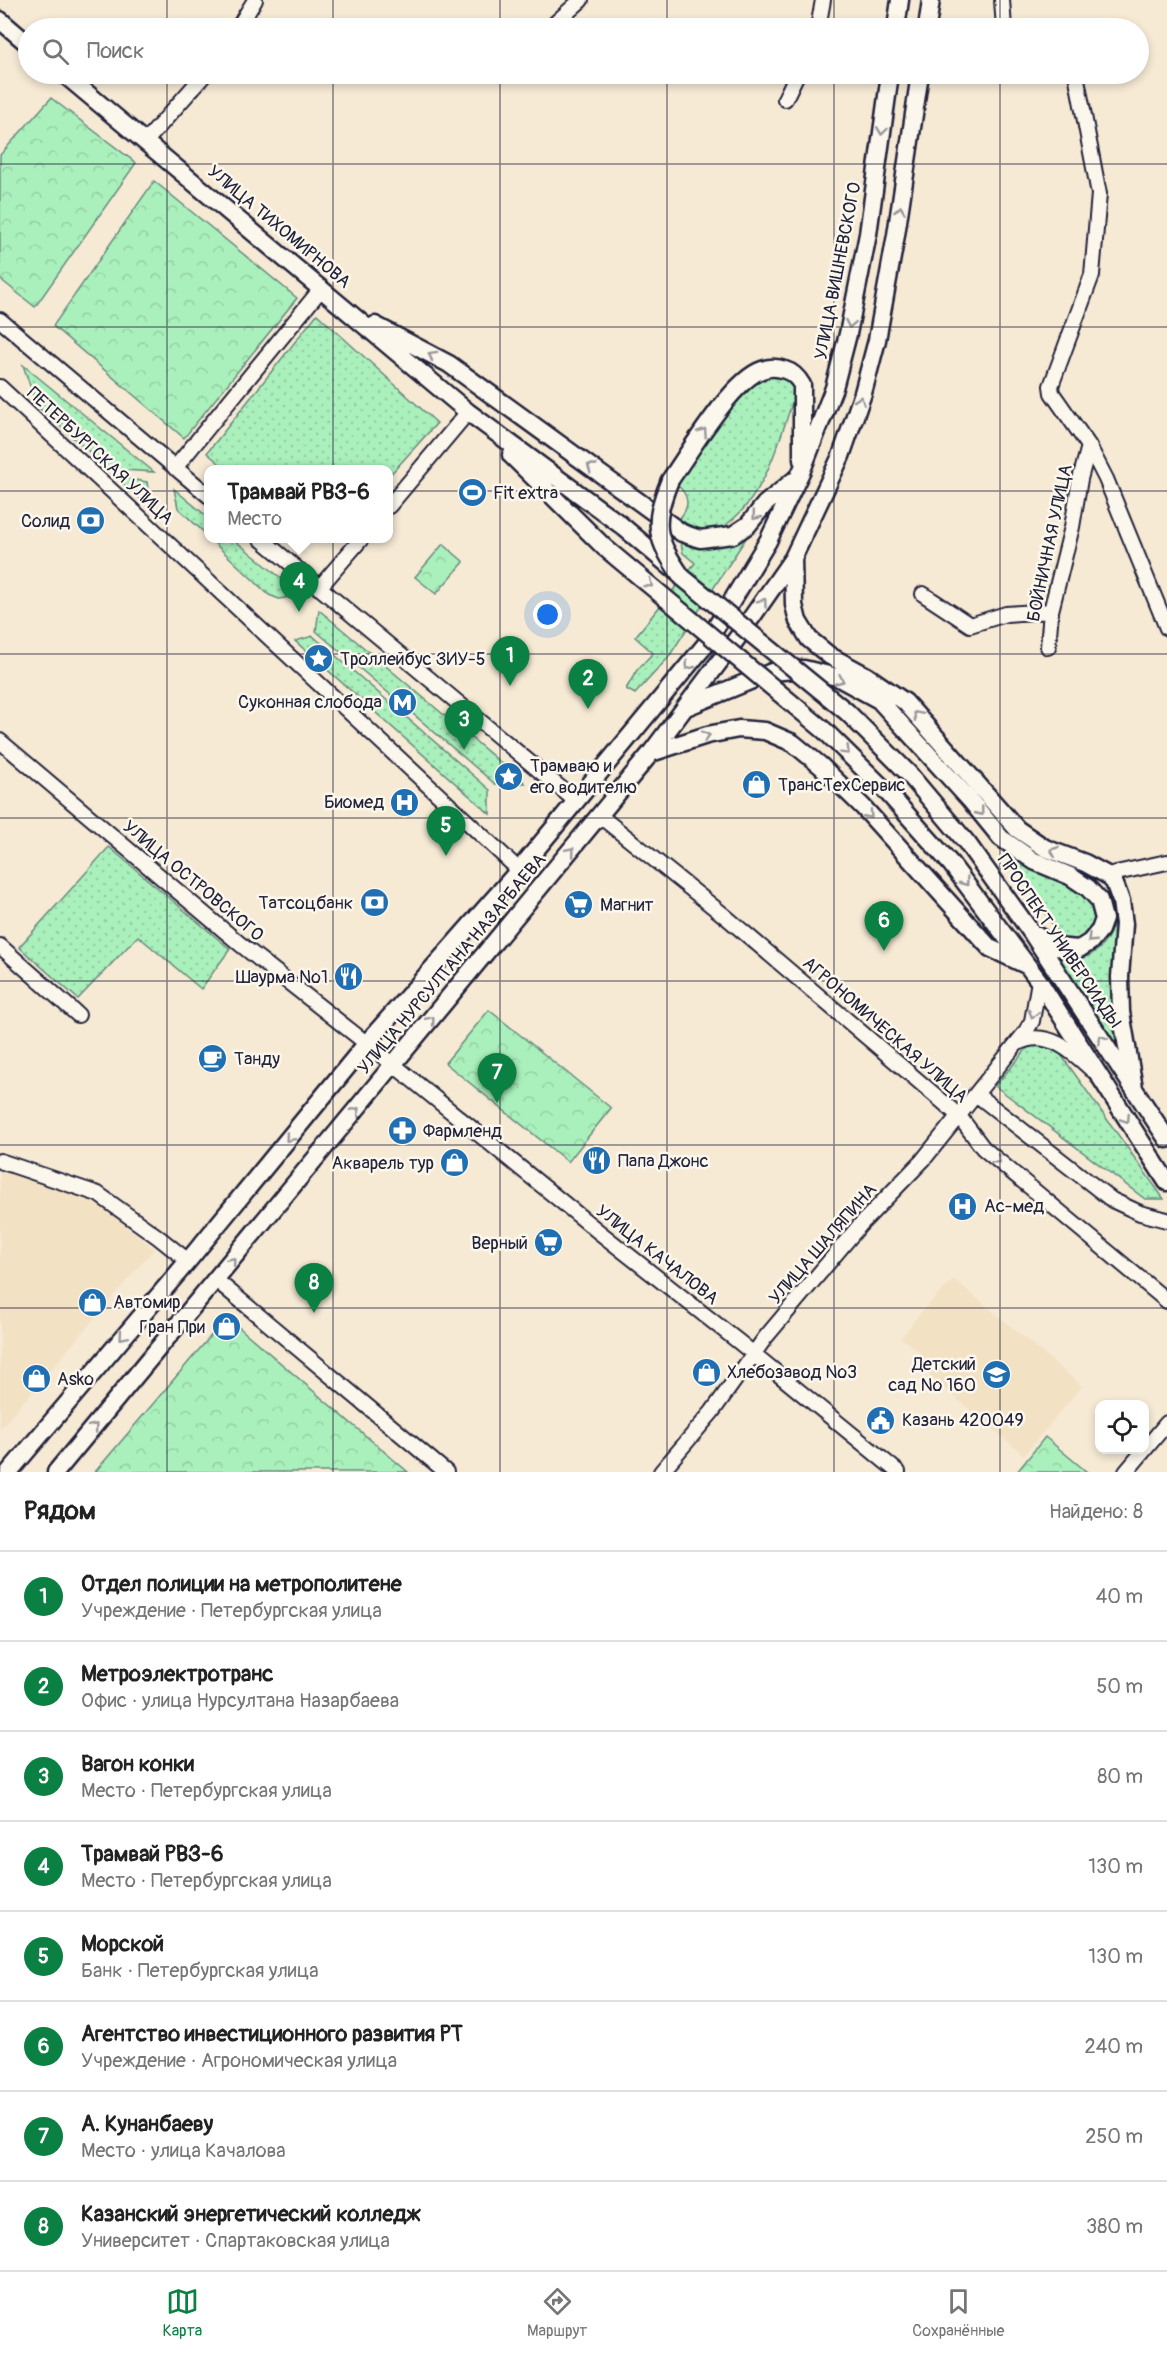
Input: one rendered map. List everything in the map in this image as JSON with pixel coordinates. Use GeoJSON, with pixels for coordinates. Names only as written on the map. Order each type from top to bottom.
{"type":"FeatureCollection","features":[{"type":"Feature","properties":{"kind":"main road"},"geometry":{"type":"LineString","coordinates":[[897,18],[900,0]]}},
{"type":"Feature","properties":{"kind":"main road"},"geometry":{"type":"LineString","coordinates":[[928,18],[931,0]]}},
{"type":"Feature","properties":{"kind":"main road"},"geometry":{"type":"LineString","coordinates":[[0,20],[18,35]]}},
{"type":"Feature","properties":{"kind":"main road","name":"УЛИЦА ТИХОМИРНОВА"},"geometry":{"type":"LineString","coordinates":[[76,84],[468,412]]}},
{"type":"Feature","properties":{"kind":"main road","name":"УЛИЦА ВИШНЕВСКОГО"},"geometry":{"type":"LineString","coordinates":[[800,473],[834,388],[848,334],[868,234],[889,84]]}},
{"type":"Feature","properties":{"kind":"main road","name":"УЛИЦА НУРСУЛТАНА НАЗАРБАЕВА"},"geometry":{"type":"LineString","coordinates":[[56,1472],[650,754],[738,637],[793,558],[841,456],[863,393],[877,340],[896,235],[919,84]]}},
{"type":"Feature","properties":{"kind":"main road"},"geometry":{"type":"LineString","coordinates":[[349,312],[449,364],[682,533],[700,539],[733,535],[748,525],[765,504],[800,473],[802,385],[789,371],[772,368],[760,370],[739,387],[710,422],[670,480],[661,501],[658,519],[659,537],[666,553],[682,577]]}},
{"type":"Feature","properties":{"kind":"main road"},"geometry":{"type":"LineString","coordinates":[[468,412],[604,546],[825,731],[886,791],[951,864],[1029,967],[1167,1182]]}},
{"type":"Feature","properties":{"kind":"main road","name":"ПРОСПЕКТ УНИВЕРСИАДЫ"},"geometry":{"type":"LineString","coordinates":[[468,412],[621,525],[847,712],[908,773],[967,843],[1031,932],[1167,1139]]}},
{"type":"Feature","properties":{"kind":"main road","name":"УЛИЦА НУРСУЛТАНА НАЗАРБАЕВА"},"geometry":{"type":"LineString","coordinates":[[9,1472],[188,1261],[366,1044],[519,870],[706,645],[768,541],[800,473]]}},
{"type":"Feature","properties":{"kind":"main road"},"geometry":{"type":"LineString","coordinates":[[793,558],[794,605],[798,621],[809,639],[830,656],[867,676],[905,702],[1017,829],[1045,848],[1085,863],[1107,875],[1119,892],[1124,924],[1120,977],[1121,1012],[1134,1088]]}},
{"type":"Feature","properties":{"kind":"main road"},"geometry":{"type":"LineString","coordinates":[[685,707],[772,672],[804,669],[837,677],[879,700],[970,800],[1001,838],[1034,861],[1070,876],[1088,888],[1099,900],[1104,919],[1100,930],[1090,942],[1079,949],[1055,947],[1031,932]]}},
{"type":"Feature","properties":{"kind":"main road"},"geometry":{"type":"LineString","coordinates":[[650,754],[707,735],[739,729],[765,731],[794,743],[862,807],[990,948],[1029,967]]}},
{"type":"Feature","properties":{"kind":"street"},"geometry":{"type":"LineString","coordinates":[[244,18],[255,0]]}},
{"type":"Feature","properties":{"kind":"street"},"geometry":{"type":"LineString","coordinates":[[561,18],[581,0]]}},
{"type":"Feature","properties":{"kind":"street"},"geometry":{"type":"LineString","coordinates":[[820,18],[823,0]]}},
{"type":"Feature","properties":{"kind":"street"},"geometry":{"type":"LineString","coordinates":[[1002,0],[1003,18]]}},
{"type":"Feature","properties":{"kind":"street"},"geometry":{"type":"LineString","coordinates":[[146,141],[196,84]]}},
{"type":"Feature","properties":{"kind":"street"},"geometry":{"type":"LineString","coordinates":[[785,99],[792,84]]}},
{"type":"Feature","properties":{"kind":"street","name":"БОЙНИЧНАЯ УЛИЦА"},"geometry":{"type":"LineString","coordinates":[[1078,84],[1098,194],[1092,275],[1051,386],[1052,393],[1089,446],[1106,479],[1167,628]]}},
{"type":"Feature","properties":{"kind":"street"},"geometry":{"type":"LineString","coordinates":[[175,468],[321,289]]}},
{"type":"Feature","properties":{"kind":"street","name":"ПЕТЕРБУРГСКАЯ УЛИЦА"},"geometry":{"type":"LineString","coordinates":[[0,320],[204,492]]}},
{"type":"Feature","properties":{"kind":"street","name":"ПЕТЕРБУРГСКАЯ УЛИЦА"},"geometry":{"type":"LineString","coordinates":[[0,387],[519,870]]}},
{"type":"Feature","properties":{"kind":"street"},"geometry":{"type":"LineString","coordinates":[[393,501],[468,412]]}},
{"type":"Feature","properties":{"kind":"street","name":"БОЙНИЧНАЯ УЛИЦА"},"geometry":{"type":"LineString","coordinates":[[1048,647],[1051,611],[1089,446]]}},
{"type":"Feature","properties":{"kind":"street"},"geometry":{"type":"LineString","coordinates":[[266,543],[576,801]]}},
{"type":"Feature","properties":{"kind":"street"},"geometry":{"type":"LineString","coordinates":[[319,588],[358,543]]}},
{"type":"Feature","properties":{"kind":"street"},"geometry":{"type":"LineString","coordinates":[[922,594],[970,625],[1006,614],[1051,611]]}},
{"type":"Feature","properties":{"kind":"street","name":"УЛИЦА ОСТРОВСКОГО"},"geometry":{"type":"LineString","coordinates":[[0,741],[240,944],[394,1065]]}},
{"type":"Feature","properties":{"kind":"street","name":"АГРОНОМИЧЕСКАЯ УЛИЦА"},"geometry":{"type":"LineString","coordinates":[[600,816],[726,917],[959,1116],[983,1148],[1167,1301]]}},
{"type":"Feature","properties":{"kind":"street"},"geometry":{"type":"LineString","coordinates":[[1107,875],[1167,862]]}},
{"type":"Feature","properties":{"kind":"street"},"geometry":{"type":"LineString","coordinates":[[0,946],[78,1015]]}},
{"type":"Feature","properties":{"kind":"street","name":"УЛИЦА ШАЛЯПИНА"},"geometry":{"type":"LineString","coordinates":[[661,1472],[712,1412],[765,1338],[833,1257],[923,1160],[977,1095],[1032,1021],[1039,981]]}},
{"type":"Feature","properties":{"kind":"street"},"geometry":{"type":"LineString","coordinates":[[1016,1044],[1027,1038],[1038,1037],[1054,1041],[1083,1061],[1099,1077]]}},
{"type":"Feature","properties":{"kind":"street","name":"УЛИЦА КАЧАЛОВА"},"geometry":{"type":"LineString","coordinates":[[394,1065],[898,1472]]}},
{"type":"Feature","properties":{"kind":"street"},"geometry":{"type":"LineString","coordinates":[[977,1095],[1112,1200],[1140,1213],[1167,1220]]}},
{"type":"Feature","properties":{"kind":"street"},"geometry":{"type":"LineString","coordinates":[[0,1161],[98,1194],[158,1236],[188,1261]]}},
{"type":"Feature","properties":{"kind":"street"},"geometry":{"type":"LineString","coordinates":[[216,1280],[446,1472]]}},
{"type":"Feature","properties":{"kind":"street"},"geometry":{"type":"LineString","coordinates":[[1126,1472],[1167,1423]]}},
{"type":"Feature","properties":{"kind":"shaded area"},"geometry":{"type":"Polygon","coordinates":[[[0,1169],[94,1200],[154,1249],[0,1429],[0,1169]]]}},
{"type":"Feature","properties":{"kind":"shaded area","name":"Детский сад № 160"},"geometry":{"type":"Polygon","coordinates":[[[954,1279],[1082,1386],[1024,1455],[912,1361],[920,1352],[901,1338],[922,1311],[954,1279]]]}},
{"type":"Feature","properties":{"kind":"green space"},"geometry":{"type":"Polygon","coordinates":[[[51,98],[136,163],[35,307],[0,279],[0,155],[51,98]]]}},
{"type":"Feature","properties":{"kind":"green space"},"geometry":{"type":"Polygon","coordinates":[[[154,181],[297,298],[184,438],[53,326],[154,181]]]}},
{"type":"Feature","properties":{"kind":"green space"},"geometry":{"type":"Polygon","coordinates":[[[317,314],[437,423],[393,472],[393,465],[221,465],[207,453],[317,314]]]}},
{"type":"Feature","properties":{"kind":"green space"},"geometry":{"type":"Polygon","coordinates":[[[23,365],[154,472],[109,469],[37,406],[23,365]]]}},
{"type":"Feature","properties":{"kind":"green space"},"geometry":{"type":"Polygon","coordinates":[[[758,375],[786,375],[797,389],[778,444],[763,480],[753,497],[727,524],[727,531],[699,531],[679,519],[685,510],[687,501],[684,492],[676,484],[725,413],[758,375]]]}},
{"type":"Feature","properties":{"kind":"green space"},"geometry":{"type":"Polygon","coordinates":[[[116,477],[147,482],[152,494],[145,503],[116,477]]]}},
{"type":"Feature","properties":{"kind":"green space"},"geometry":{"type":"Polygon","coordinates":[[[174,489],[204,514],[204,532],[178,508],[174,489]]]}},
{"type":"Feature","properties":{"kind":"green space"},"geometry":{"type":"Polygon","coordinates":[[[750,532],[668,658],[635,694],[626,689],[637,670],[653,653],[635,637],[695,563],[683,553],[679,534],[750,532]]]}},
{"type":"Feature","properties":{"kind":"green space"},"geometry":{"type":"Polygon","coordinates":[[[214,543],[238,543],[302,595],[279,599],[269,595],[214,543]]]}},
{"type":"Feature","properties":{"kind":"green space"},"geometry":{"type":"Polygon","coordinates":[[[443,544],[464,562],[436,594],[415,577],[443,544]]]}},
{"type":"Feature","properties":{"kind":"green space"},"geometry":{"type":"Polygon","coordinates":[[[319,610],[525,783],[495,784],[316,631],[319,610]]]}},
{"type":"Feature","properties":{"kind":"green space"},"geometry":{"type":"Polygon","coordinates":[[[313,636],[490,790],[490,814],[295,641],[313,636]]]}},
{"type":"Feature","properties":{"kind":"green space"},"geometry":{"type":"Polygon","coordinates":[[[1000,842],[1086,894],[1095,907],[1095,928],[1077,942],[1068,942],[1059,935],[1000,842]]]}},
{"type":"Feature","properties":{"kind":"green space"},"geometry":{"type":"Polygon","coordinates":[[[109,847],[230,949],[201,989],[138,936],[78,999],[19,947],[109,847]]]}},
{"type":"Feature","properties":{"kind":"green space"},"geometry":{"type":"Polygon","coordinates":[[[1117,911],[1111,1010],[1119,1053],[1056,954],[1069,958],[1080,958],[1097,950],[1110,934],[1117,911]]]}},
{"type":"Feature","properties":{"kind":"green space"},"geometry":{"type":"Polygon","coordinates":[[[489,1010],[611,1108],[568,1162],[445,1063],[489,1010]]]}},
{"type":"Feature","properties":{"kind":"green space"},"geometry":{"type":"Polygon","coordinates":[[[1030,1045],[1054,1045],[1164,1199],[1145,1199],[995,1086],[1030,1045]]]}},
{"type":"Feature","properties":{"kind":"green space"},"geometry":{"type":"Polygon","coordinates":[[[226,1318],[235,1324],[408,1472],[95,1472],[226,1318]]]}},
{"type":"Feature","properties":{"kind":"green space"},"geometry":{"type":"Polygon","coordinates":[[[1045,1437],[1087,1472],[1017,1472],[1045,1437]]]}},
{"type":"Feature","properties":{"kind":"place","name":"Fit extra"},"geometry":{"type":"Point","coordinates":[472,493]}},
{"type":"Feature","properties":{"kind":"place","name":"Солид"},"geometry":{"type":"Point","coordinates":[91,521]}},
{"type":"Feature","properties":{"kind":"place","name":"Трамвай РВЗ-6"},"geometry":{"type":"Point","coordinates":[299,612]}},
{"type":"Feature","properties":{"kind":"place","name":"Троллейбус ЗИУ-5"},"geometry":{"type":"Point","coordinates":[319,659]}},
{"type":"Feature","properties":{"kind":"place","name":"Отдел полиции на метрополитене"},"geometry":{"type":"Point","coordinates":[510,686]}},
{"type":"Feature","properties":{"kind":"place","name":"Суконная слобода"},"geometry":{"type":"Point","coordinates":[403,702]}},
{"type":"Feature","properties":{"kind":"place","name":"Метроэлектротранс"},"geometry":{"type":"Point","coordinates":[588,709]}},
{"type":"Feature","properties":{"kind":"place","name":"Вагон конки"},"geometry":{"type":"Point","coordinates":[464,750]}},
{"type":"Feature","properties":{"kind":"place","name":"Трамваю и его водителю"},"geometry":{"type":"Point","coordinates":[509,776]}},
{"type":"Feature","properties":{"kind":"place","name":"ТрансТехСервис"},"geometry":{"type":"Point","coordinates":[757,785]}},
{"type":"Feature","properties":{"kind":"place","name":"Биомед"},"geometry":{"type":"Point","coordinates":[405,802]}},
{"type":"Feature","properties":{"kind":"place","name":"Морской"},"geometry":{"type":"Point","coordinates":[446,856]}},
{"type":"Feature","properties":{"kind":"place","name":"Татсоцбанк"},"geometry":{"type":"Point","coordinates":[374,903]}},
{"type":"Feature","properties":{"kind":"place","name":"Магнит"},"geometry":{"type":"Point","coordinates":[579,905]}},
{"type":"Feature","properties":{"kind":"place","name":"Агентство инвестиционного развития РТ"},"geometry":{"type":"Point","coordinates":[884,951]}},
{"type":"Feature","properties":{"kind":"place","name":"Шаурма №1"},"geometry":{"type":"Point","coordinates":[349,977]}},
{"type":"Feature","properties":{"kind":"place","name":"Танду"},"geometry":{"type":"Point","coordinates":[213,1059]}},
{"type":"Feature","properties":{"kind":"place","name":"А. Кунанбаеву"},"geometry":{"type":"Point","coordinates":[497,1103]}},
{"type":"Feature","properties":{"kind":"place","name":"Фармленд"},"geometry":{"type":"Point","coordinates":[402,1131]}},
{"type":"Feature","properties":{"kind":"place","name":"Папа Джонс"},"geometry":{"type":"Point","coordinates":[597,1161]}},
{"type":"Feature","properties":{"kind":"place","name":"Акварель тур"},"geometry":{"type":"Point","coordinates":[455,1163]}},
{"type":"Feature","properties":{"kind":"place","name":"Ас-мед"},"geometry":{"type":"Point","coordinates":[963,1206]}},
{"type":"Feature","properties":{"kind":"place","name":"Верный"},"geometry":{"type":"Point","coordinates":[549,1243]}},
{"type":"Feature","properties":{"kind":"place","name":"Автомир"},"geometry":{"type":"Point","coordinates":[92,1302]}},
{"type":"Feature","properties":{"kind":"place","name":"Казанский энергетический колледж"},"geometry":{"type":"Point","coordinates":[314,1313]}},
{"type":"Feature","properties":{"kind":"place","name":"Гран При"},"geometry":{"type":"Point","coordinates":[226,1327]}},
{"type":"Feature","properties":{"kind":"place","name":"Хлебозавод №3"},"geometry":{"type":"Point","coordinates":[706,1372]}},
{"type":"Feature","properties":{"kind":"place","name":"Детский сад № 160"},"geometry":{"type":"Point","coordinates":[997,1374]}},
{"type":"Feature","properties":{"kind":"place","name":"Asko"},"geometry":{"type":"Point","coordinates":[36,1379]}},
{"type":"Feature","properties":{"kind":"place","name":"Казань 420049"},"geometry":{"type":"Point","coordinates":[881,1420]}}]}
